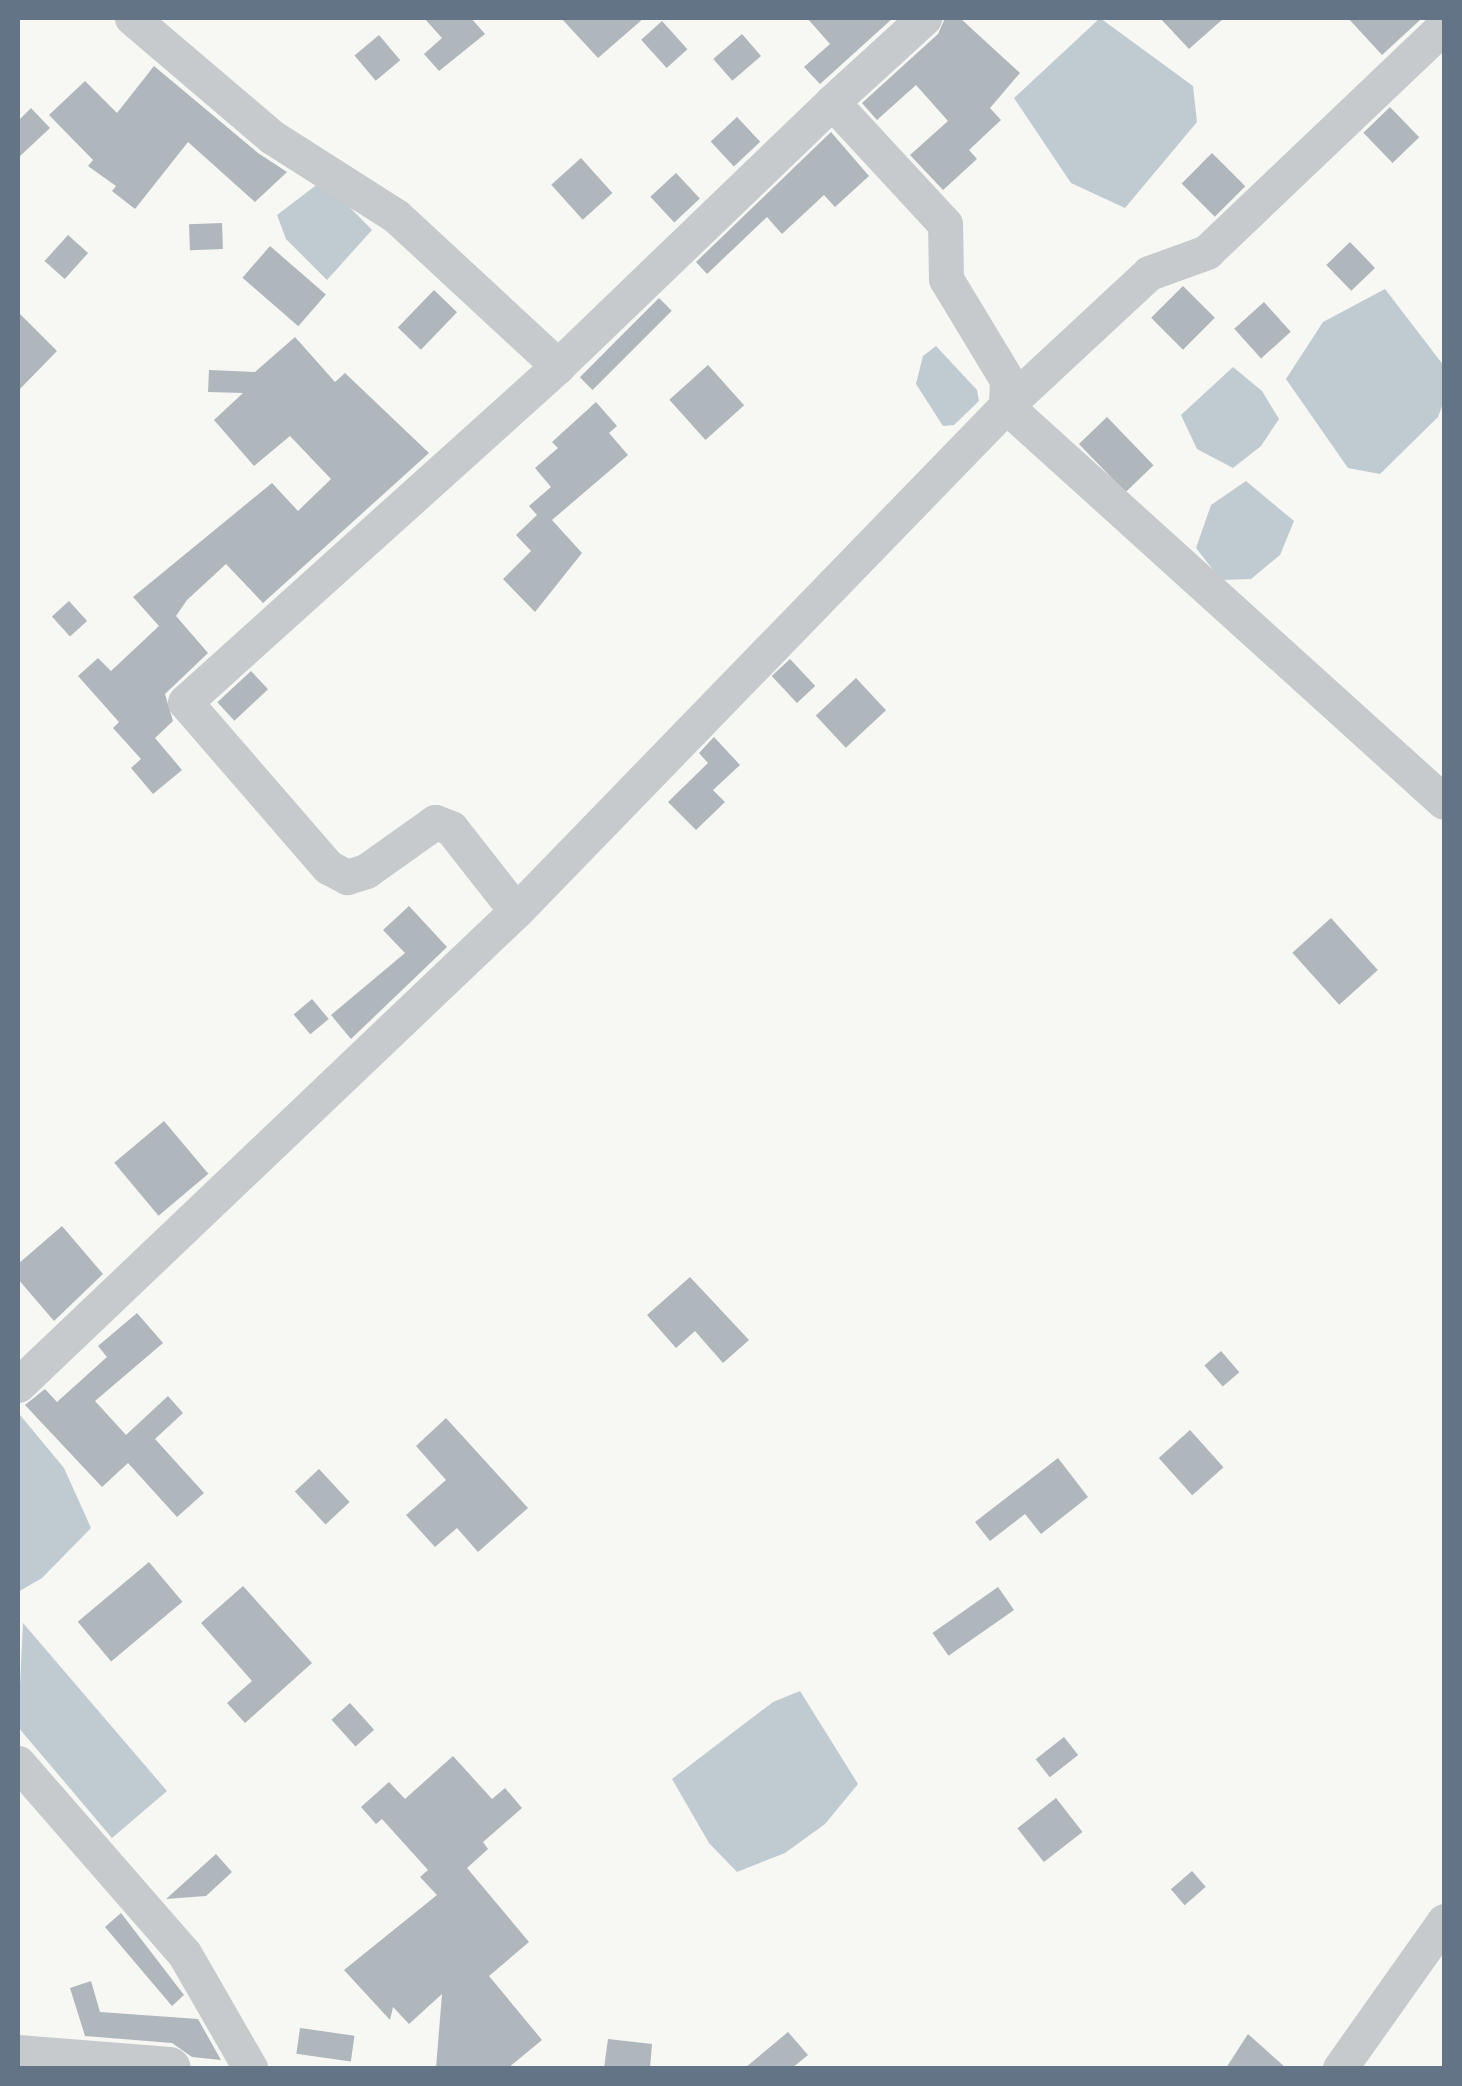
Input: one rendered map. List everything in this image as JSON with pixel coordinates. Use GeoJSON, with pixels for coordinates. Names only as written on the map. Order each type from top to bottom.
{"type":"FeatureCollection","features":[{"type":"Feature","properties":{"kind":"street"},"geometry":{"type":"LineString","coordinates":[[132,18],[272,137],[396,216],[558,366]]}},
{"type":"Feature","properties":{"kind":"street"},"geometry":{"type":"LineString","coordinates":[[516,912],[451,828],[435,822],[366,871],[347,878],[328,867],[186,702],[558,366],[924,18]]}},
{"type":"Feature","properties":{"kind":"street"},"geometry":{"type":"LineString","coordinates":[[18,1385],[516,912],[1006,406],[1149,274],[1207,252],[1444,26]]}},
{"type":"Feature","properties":{"kind":"street"},"geometry":{"type":"LineString","coordinates":[[832,102],[945,224],[946,279],[1006,380],[1006,406],[1444,802]]}},
{"type":"Feature","properties":{"kind":"street"},"geometry":{"type":"LineString","coordinates":[[18,1763],[184,1953],[250,2068]]}},
{"type":"Feature","properties":{"kind":"street"},"geometry":{"type":"LineString","coordinates":[[1340,2068],[1444,1921]]}},
{"type":"Feature","properties":{"kind":"street"},"geometry":{"type":"LineString","coordinates":[[18,2056],[170,2068]]}},
{"type":"Feature","properties":{"kind":"shaded area"},"geometry":{"type":"Polygon","coordinates":[[[1100,18],[1193,86],[1197,122],[1125,208],[1071,183],[1014,98],[1100,18]]]}},
{"type":"Feature","properties":{"kind":"shaded area"},"geometry":{"type":"Polygon","coordinates":[[[323,180],[372,230],[327,280],[286,239],[277,215],[323,180]]]}},
{"type":"Feature","properties":{"kind":"shaded area"},"geometry":{"type":"Polygon","coordinates":[[[1385,289],[1444,366],[1444,401],[1438,417],[1380,474],[1348,468],[1286,379],[1323,322],[1385,289]]]}},
{"type":"Feature","properties":{"kind":"shaded area"},"geometry":{"type":"Polygon","coordinates":[[[936,346],[977,390],[979,401],[954,425],[943,426],[916,384],[923,356],[936,346]]]}},
{"type":"Feature","properties":{"kind":"shaded area"},"geometry":{"type":"Polygon","coordinates":[[[1233,367],[1262,391],[1279,419],[1261,446],[1233,468],[1197,449],[1181,415],[1233,367]]]}},
{"type":"Feature","properties":{"kind":"shaded area"},"geometry":{"type":"Polygon","coordinates":[[[1246,481],[1294,521],[1280,555],[1251,579],[1221,580],[1196,548],[1211,505],[1246,481]]]}},
{"type":"Feature","properties":{"kind":"shaded area"},"geometry":{"type":"Polygon","coordinates":[[[20,1415],[64,1468],[91,1528],[42,1578],[18,1592],[20,1415]]]}},
{"type":"Feature","properties":{"kind":"shaded area"},"geometry":{"type":"Polygon","coordinates":[[[23,1623],[167,1791],[112,1838],[18,1727],[23,1623]]]}},
{"type":"Feature","properties":{"kind":"shaded area"},"geometry":{"type":"Polygon","coordinates":[[[800,1691],[858,1784],[825,1824],[785,1853],[737,1872],[709,1843],[672,1779],[773,1702],[800,1691]]]}},
{"type":"Feature","properties":{"kind":"building"},"geometry":{"type":"Polygon","coordinates":[[[424,18],[471,18],[485,34],[439,71],[424,54],[442,38],[424,18]]]}},
{"type":"Feature","properties":{"kind":"building"},"geometry":{"type":"Polygon","coordinates":[[[561,18],[644,18],[598,58],[561,18]]]}},
{"type":"Feature","properties":{"kind":"building"},"geometry":{"type":"Polygon","coordinates":[[[807,18],[893,18],[820,84],[804,67],[830,44],[807,18]]]}},
{"type":"Feature","properties":{"kind":"building"},"geometry":{"type":"Polygon","coordinates":[[[945,18],[960,18],[1020,73],[990,108],[1001,120],[969,150],[977,159],[943,190],[910,155],[948,121],[916,85],[877,120],[862,103],[938,34],[945,18]]]}},
{"type":"Feature","properties":{"kind":"building"},"geometry":{"type":"Polygon","coordinates":[[[1160,18],[1224,18],[1189,49],[1160,18]]]}},
{"type":"Feature","properties":{"kind":"building"},"geometry":{"type":"Polygon","coordinates":[[[1348,18],[1418,18],[1420,20],[1382,55],[1348,18]]]}},
{"type":"Feature","properties":{"kind":"building"},"geometry":{"type":"Polygon","coordinates":[[[662,21],[687,49],[667,68],[641,40],[662,21]]]}},
{"type":"Feature","properties":{"kind":"building"},"geometry":{"type":"Polygon","coordinates":[[[742,34],[761,56],[732,81],[713,59],[742,34]]]}},
{"type":"Feature","properties":{"kind":"building"},"geometry":{"type":"Polygon","coordinates":[[[379,35],[400,60],[376,81],[354,56],[379,35]]]}},
{"type":"Feature","properties":{"kind":"building"},"geometry":{"type":"Polygon","coordinates":[[[154,66],[258,153],[287,172],[255,202],[188,142],[135,209],[112,191],[116,186],[88,166],[93,160],[49,115],[85,81],[117,113],[154,66]]]}},
{"type":"Feature","properties":{"kind":"building"},"geometry":{"type":"Polygon","coordinates":[[[1390,107],[1419,137],[1393,163],[1363,133],[1390,107]]]}},
{"type":"Feature","properties":{"kind":"building"},"geometry":{"type":"Polygon","coordinates":[[[31,108],[50,128],[18,158],[18,121],[31,108]]]}},
{"type":"Feature","properties":{"kind":"building"},"geometry":{"type":"Polygon","coordinates":[[[737,117],[760,142],[734,166],[711,142],[737,117]]]}},
{"type":"Feature","properties":{"kind":"building"},"geometry":{"type":"Polygon","coordinates":[[[831,132],[869,176],[835,207],[824,195],[782,234],[767,217],[707,274],[696,262],[831,132]]]}},
{"type":"Feature","properties":{"kind":"building"},"geometry":{"type":"Polygon","coordinates":[[[1212,153],[1245,186],[1215,217],[1182,183],[1212,153]]]}},
{"type":"Feature","properties":{"kind":"building"},"geometry":{"type":"Polygon","coordinates":[[[581,158],[612,193],[583,220],[551,185],[581,158]]]}},
{"type":"Feature","properties":{"kind":"building"},"geometry":{"type":"Polygon","coordinates":[[[676,173],[700,199],[674,222],[650,197],[676,173]]]}},
{"type":"Feature","properties":{"kind":"building"},"geometry":{"type":"Polygon","coordinates":[[[222,223],[223,249],[190,250],[189,224],[222,223]]]}},
{"type":"Feature","properties":{"kind":"building"},"geometry":{"type":"Polygon","coordinates":[[[68,235],[88,253],[65,279],[45,261],[68,235]]]}},
{"type":"Feature","properties":{"kind":"building"},"geometry":{"type":"Polygon","coordinates":[[[1350,242],[1375,268],[1351,291],[1326,265],[1350,242]]]}},
{"type":"Feature","properties":{"kind":"building"},"geometry":{"type":"Polygon","coordinates":[[[270,246],[326,295],[298,326],[242,278],[270,246]]]}},
{"type":"Feature","properties":{"kind":"building"},"geometry":{"type":"Polygon","coordinates":[[[1183,286],[1215,318],[1183,350],[1151,318],[1183,286]]]}},
{"type":"Feature","properties":{"kind":"building"},"geometry":{"type":"Polygon","coordinates":[[[434,290],[457,312],[421,350],[398,327],[434,290]]]}},
{"type":"Feature","properties":{"kind":"building"},"geometry":{"type":"Polygon","coordinates":[[[659,298],[672,311],[593,390],[580,377],[659,298]]]}},
{"type":"Feature","properties":{"kind":"building"},"geometry":{"type":"Polygon","coordinates":[[[1264,302],[1291,332],[1261,358],[1234,329],[1264,302]]]}},
{"type":"Feature","properties":{"kind":"building"},"geometry":{"type":"Polygon","coordinates":[[[18,312],[57,351],[18,391],[18,312]]]}},
{"type":"Feature","properties":{"kind":"building"},"geometry":{"type":"Polygon","coordinates":[[[295,337],[335,382],[345,373],[429,453],[263,603],[226,564],[187,600],[176,616],[208,653],[165,694],[173,721],[155,738],[182,770],[153,794],[131,768],[141,759],[113,728],[119,722],[78,676],[98,658],[111,671],[159,626],[133,597],[272,483],[298,511],[331,479],[290,436],[254,466],[214,420],[243,393],[208,392],[209,370],[255,372],[295,337]]]}},
{"type":"Feature","properties":{"kind":"building"},"geometry":{"type":"Polygon","coordinates":[[[708,365],[744,405],[705,440],[669,400],[708,365]]]}},
{"type":"Feature","properties":{"kind":"building"},"geometry":{"type":"Polygon","coordinates":[[[596,402],[617,426],[609,433],[628,455],[552,520],[582,553],[535,612],[503,579],[531,551],[516,535],[537,515],[529,506],[551,487],[535,468],[558,448],[552,442],[596,402]]]}},
{"type":"Feature","properties":{"kind":"building"},"geometry":{"type":"Polygon","coordinates":[[[1107,417],[1154,465],[1125,492],[1079,444],[1107,417]]]}},
{"type":"Feature","properties":{"kind":"building"},"geometry":{"type":"Polygon","coordinates":[[[69,601],[87,621],[70,636],[52,616],[69,601]]]}},
{"type":"Feature","properties":{"kind":"building"},"geometry":{"type":"Polygon","coordinates":[[[790,659],[815,686],[797,703],[772,676],[790,659]]]}},
{"type":"Feature","properties":{"kind":"building"},"geometry":{"type":"Polygon","coordinates":[[[251,671],[268,689],[234,721],[217,702],[251,671]]]}},
{"type":"Feature","properties":{"kind":"building"},"geometry":{"type":"Polygon","coordinates":[[[856,678],[886,710],[846,748],[816,716],[856,678]]]}},
{"type":"Feature","properties":{"kind":"building"},"geometry":{"type":"Polygon","coordinates":[[[714,737],[740,765],[713,790],[725,802],[696,830],[668,802],[708,763],[699,753],[714,737]]]}},
{"type":"Feature","properties":{"kind":"building"},"geometry":{"type":"Polygon","coordinates":[[[409,906],[447,947],[351,1039],[331,1015],[405,953],[383,930],[409,906]]]}},
{"type":"Feature","properties":{"kind":"building"},"geometry":{"type":"Polygon","coordinates":[[[1331,918],[1378,970],[1339,1005],[1292,953],[1331,918]]]}},
{"type":"Feature","properties":{"kind":"building"},"geometry":{"type":"Polygon","coordinates":[[[312,999],[329,1019],[310,1034],[294,1014],[312,999]]]}},
{"type":"Feature","properties":{"kind":"building"},"geometry":{"type":"Polygon","coordinates":[[[164,1121],[208,1174],[159,1216],[114,1163],[164,1121]]]}},
{"type":"Feature","properties":{"kind":"building"},"geometry":{"type":"Polygon","coordinates":[[[62,1226],[103,1274],[54,1321],[18,1279],[18,1264],[62,1226]]]}},
{"type":"Feature","properties":{"kind":"building"},"geometry":{"type":"Polygon","coordinates":[[[690,1277],[749,1340],[723,1363],[695,1331],[676,1348],[647,1315],[690,1277]]]}},
{"type":"Feature","properties":{"kind":"building"},"geometry":{"type":"Polygon","coordinates":[[[137,1313],[163,1343],[95,1401],[126,1435],[168,1396],[183,1413],[155,1439],[204,1493],[177,1517],[128,1463],[102,1487],[25,1405],[45,1389],[57,1402],[107,1357],[98,1346],[137,1313]]]}},
{"type":"Feature","properties":{"kind":"building"},"geometry":{"type":"Polygon","coordinates":[[[1221,1351],[1239,1372],[1223,1387],[1204,1365],[1221,1351]]]}},
{"type":"Feature","properties":{"kind":"building"},"geometry":{"type":"Polygon","coordinates":[[[446,1418],[528,1508],[478,1552],[457,1528],[435,1547],[406,1515],[446,1480],[416,1446],[446,1418]]]}},
{"type":"Feature","properties":{"kind":"building"},"geometry":{"type":"Polygon","coordinates":[[[1190,1430],[1223,1467],[1192,1495],[1159,1458],[1190,1430]]]}},
{"type":"Feature","properties":{"kind":"building"},"geometry":{"type":"Polygon","coordinates":[[[1058,1458],[1088,1497],[1041,1534],[1025,1514],[990,1541],[975,1522],[1058,1458]]]}},
{"type":"Feature","properties":{"kind":"building"},"geometry":{"type":"Polygon","coordinates":[[[319,1469],[350,1502],[326,1524],[295,1492],[319,1469]]]}},
{"type":"Feature","properties":{"kind":"building"},"geometry":{"type":"Polygon","coordinates":[[[149,1562],[182,1602],[111,1662],[78,1622],[149,1562]]]}},
{"type":"Feature","properties":{"kind":"building"},"geometry":{"type":"Polygon","coordinates":[[[243,1586],[312,1663],[245,1723],[227,1703],[252,1681],[201,1623],[243,1586]]]}},
{"type":"Feature","properties":{"kind":"building"},"geometry":{"type":"Polygon","coordinates":[[[998,1587],[1014,1610],[949,1656],[932,1633],[998,1587]]]}},
{"type":"Feature","properties":{"kind":"building"},"geometry":{"type":"Polygon","coordinates":[[[350,1703],[374,1730],[356,1746],[331,1720],[350,1703]]]}},
{"type":"Feature","properties":{"kind":"building"},"geometry":{"type":"Polygon","coordinates":[[[1064,1737],[1078,1755],[1050,1777],[1036,1759],[1064,1737]]]}},
{"type":"Feature","properties":{"kind":"building"},"geometry":{"type":"Polygon","coordinates":[[[453,1756],[492,1799],[505,1788],[522,1808],[483,1842],[488,1849],[467,1868],[529,1942],[489,1976],[542,2040],[508,2068],[436,2068],[442,1994],[409,2024],[393,2007],[390,2020],[344,1970],[437,1895],[420,1877],[428,1870],[382,1819],[376,1824],[361,1807],[389,1782],[405,1799],[453,1756]]]}},
{"type":"Feature","properties":{"kind":"building"},"geometry":{"type":"Polygon","coordinates":[[[1056,1798],[1082,1832],[1044,1862],[1017,1828],[1056,1798]]]}},
{"type":"Feature","properties":{"kind":"building"},"geometry":{"type":"Polygon","coordinates":[[[216,1854],[232,1872],[206,1896],[166,1899],[216,1854]]]}},
{"type":"Feature","properties":{"kind":"building"},"geometry":{"type":"Polygon","coordinates":[[[1192,1871],[1206,1887],[1185,1905],[1171,1889],[1192,1871]]]}},
{"type":"Feature","properties":{"kind":"building"},"geometry":{"type":"Polygon","coordinates":[[[121,1913],[184,1995],[172,2006],[105,1927],[121,1913]]]}},
{"type":"Feature","properties":{"kind":"building"},"geometry":{"type":"Polygon","coordinates":[[[91,1981],[100,2012],[198,2019],[221,2060],[192,2057],[172,2043],[85,2036],[70,1988],[91,1981]]]}},
{"type":"Feature","properties":{"kind":"building"},"geometry":{"type":"Polygon","coordinates":[[[300,2028],[354,2036],[351,2061],[296,2054],[300,2028]]]}},
{"type":"Feature","properties":{"kind":"building"},"geometry":{"type":"Polygon","coordinates":[[[788,2032],[808,2055],[792,2068],[745,2068],[788,2032]]]}},
{"type":"Feature","properties":{"kind":"building"},"geometry":{"type":"Polygon","coordinates":[[[1248,2034],[1286,2068],[1226,2068],[1248,2034]]]}},
{"type":"Feature","properties":{"kind":"building"},"geometry":{"type":"Polygon","coordinates":[[[608,2039],[652,2044],[650,2068],[604,2068],[608,2039]]]}}]}
